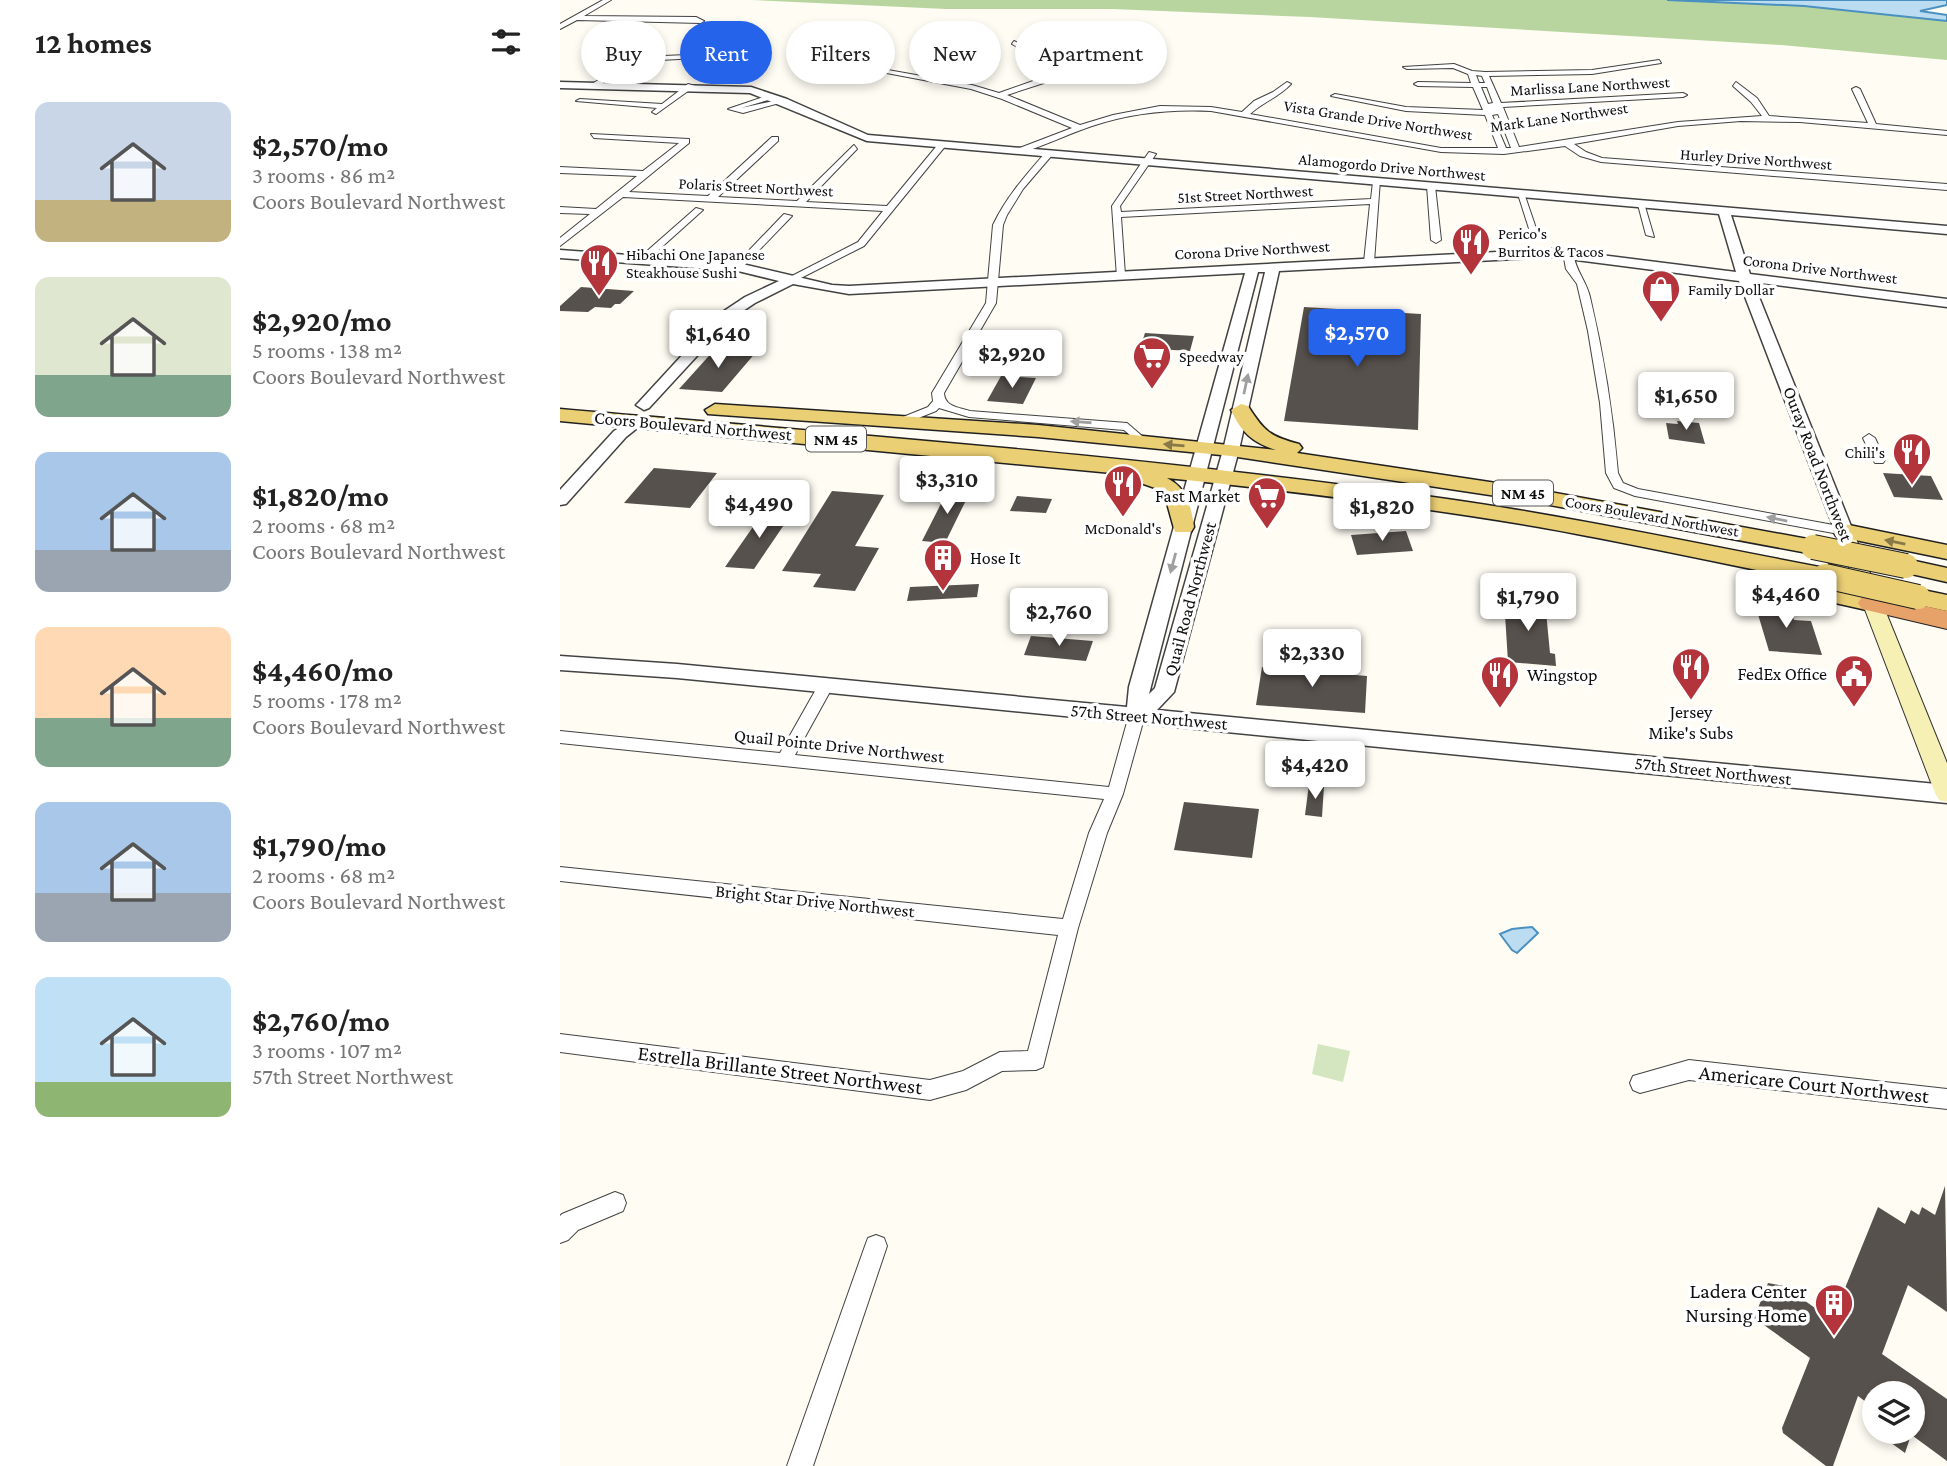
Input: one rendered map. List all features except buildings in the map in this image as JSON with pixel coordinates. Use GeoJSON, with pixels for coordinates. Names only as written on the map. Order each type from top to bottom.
{"type":"FeatureCollection","features":[{"type":"Feature","properties":{"kind":"highway"},"geometry":{"type":"LineString","coordinates":[[1871,603],[1947,620]]}},
{"type":"Feature","properties":{"kind":"main road","name":"Coors Boulevard Northwest"},"geometry":{"type":"LineString","coordinates":[[560,401],[1034,460],[1268,482],[1541,521],[1825,576],[1947,603]]}},
{"type":"Feature","properties":{"kind":"main road"},"geometry":{"type":"LineString","coordinates":[[1241,410],[1247,428],[1272,443],[1441,480]]}},
{"type":"Feature","properties":{"kind":"main road","name":"Coors Boulevard Northwest"},"geometry":{"type":"LineString","coordinates":[[560,413],[641,413],[647,418],[728,417],[754,413],[1231,450],[1602,506],[1947,575]]}},
{"type":"Feature","properties":{"kind":"main road"},"geometry":{"type":"LineString","coordinates":[[1034,460],[1059,468],[1144,477],[1163,483],[1176,493],[1181,504],[1183,527]]}},
{"type":"Feature","properties":{"kind":"main road"},"geometry":{"type":"LineString","coordinates":[[1268,482],[1332,504],[1590,546],[1871,603]]}},
{"type":"Feature","properties":{"kind":"main road"},"geometry":{"type":"LineString","coordinates":[[1844,531],[1947,552]]}},
{"type":"Feature","properties":{"kind":"main road","name":"Ouray Road Northwest"},"geometry":{"type":"LineString","coordinates":[[1844,531],[1947,793]]}},
{"type":"Feature","properties":{"kind":"street"},"geometry":{"type":"LineString","coordinates":[[560,27],[608,0]]}},
{"type":"Feature","properties":{"kind":"street"},"geometry":{"type":"LineString","coordinates":[[577,18],[699,20]]}},
{"type":"Feature","properties":{"kind":"street"},"geometry":{"type":"LineString","coordinates":[[1000,95],[1050,78],[1059,72],[1055,66],[1014,43]]}},
{"type":"Feature","properties":{"kind":"street"},"geometry":{"type":"LineString","coordinates":[[665,106],[576,104],[628,63],[640,59],[680,57]]}},
{"type":"Feature","properties":{"kind":"street"},"geometry":{"type":"LineString","coordinates":[[1407,66],[1454,66],[1471,73],[1485,74],[1592,72],[1659,62]]}},
{"type":"Feature","properties":{"kind":"street"},"geometry":{"type":"LineString","coordinates":[[895,73],[1000,95],[1079,128]]}},
{"type":"Feature","properties":{"kind":"street"},"geometry":{"type":"LineString","coordinates":[[1471,73],[1504,152]]}},
{"type":"Feature","properties":{"kind":"street"},"geometry":{"type":"LineString","coordinates":[[1485,74],[1517,150]]}},
{"type":"Feature","properties":{"kind":"street"},"geometry":{"type":"LineString","coordinates":[[1244,115],[1256,103],[1276,94],[1287,84]]}},
{"type":"Feature","properties":{"kind":"street"},"geometry":{"type":"LineString","coordinates":[[1418,84],[1489,85]]}},
{"type":"Feature","properties":{"kind":"street"},"geometry":{"type":"LineString","coordinates":[[1736,84],[1754,100],[1768,120]]}},
{"type":"Feature","properties":{"kind":"street"},"geometry":{"type":"LineString","coordinates":[[560,85],[740,89],[783,100]]}},
{"type":"Feature","properties":{"kind":"street"},"geometry":{"type":"LineString","coordinates":[[651,116],[691,86]]}},
{"type":"Feature","properties":{"kind":"street"},"geometry":{"type":"LineString","coordinates":[[1856,89],[1874,128]]}},
{"type":"Feature","properties":{"kind":"street","name":"Marlissa Lane Northwest"},"geometry":{"type":"LineString","coordinates":[[1335,96],[1406,109],[1499,109],[1683,95]]}},
{"type":"Feature","properties":{"kind":"street"},"geometry":{"type":"LineString","coordinates":[[772,96],[732,109],[743,111],[783,100]]}},
{"type":"Feature","properties":{"kind":"street","name":"Alamogordo Drive Northwest"},"geometry":{"type":"LineString","coordinates":[[783,100],[867,138],[1049,154],[1149,158],[1377,182],[1947,230]]}},
{"type":"Feature","properties":{"kind":"street","name":"Vista Grande Drive Northwest"},"geometry":{"type":"LineString","coordinates":[[1020,151],[1121,114],[1168,107],[1200,108],[1441,150],[1504,152],[1711,120],[1768,120],[1943,133]]}},
{"type":"Feature","properties":{"kind":"street","name":"Mark Lane Northwest"},"geometry":{"type":"LineString","coordinates":[[1613,125],[1688,115]]}},
{"type":"Feature","properties":{"kind":"street"},"geometry":{"type":"LineString","coordinates":[[1711,120],[1726,132]]}},
{"type":"Feature","properties":{"kind":"street"},"geometry":{"type":"LineString","coordinates":[[1834,125],[1840,133]]}},
{"type":"Feature","properties":{"kind":"street"},"geometry":{"type":"LineString","coordinates":[[1943,133],[1947,142]]}},
{"type":"Feature","properties":{"kind":"street"},"geometry":{"type":"LineString","coordinates":[[560,243],[686,141],[594,136]]}},
{"type":"Feature","properties":{"kind":"street","name":"Mark Lane Northwest"},"geometry":{"type":"LineString","coordinates":[[1448,141],[1500,142],[1537,137]]}},
{"type":"Feature","properties":{"kind":"street"},"geometry":{"type":"LineString","coordinates":[[710,199],[775,139]]}},
{"type":"Feature","properties":{"kind":"street"},"geometry":{"type":"LineString","coordinates":[[560,500],[726,316],[750,300],[861,244],[943,144]]}},
{"type":"Feature","properties":{"kind":"street","name":"Hurley Drive Northwest"},"geometry":{"type":"LineString","coordinates":[[1566,144],[1601,160],[1947,187]]}},
{"type":"Feature","properties":{"kind":"street"},"geometry":{"type":"LineString","coordinates":[[799,204],[854,148]]}},
{"type":"Feature","properties":{"kind":"street"},"geometry":{"type":"LineString","coordinates":[[897,423],[932,409],[939,401],[939,393],[944,383],[990,303],[1001,215],[1021,186],[1049,154]]}},
{"type":"Feature","properties":{"kind":"street"},"geometry":{"type":"LineString","coordinates":[[1120,275],[1116,206],[1149,158]]}},
{"type":"Feature","properties":{"kind":"street"},"geometry":{"type":"LineString","coordinates":[[560,170],[645,174]]}},
{"type":"Feature","properties":{"kind":"street"},"geometry":{"type":"LineString","coordinates":[[1369,262],[1377,182]]}},
{"type":"Feature","properties":{"kind":"street"},"geometry":{"type":"LineString","coordinates":[[1431,186],[1436,240]]}},
{"type":"Feature","properties":{"kind":"street"},"geometry":{"type":"LineString","coordinates":[[1520,193],[1536,235]]}},
{"type":"Feature","properties":{"kind":"street","name":"Polaris Street Northwest"},"geometry":{"type":"LineString","coordinates":[[620,194],[890,209]]}},
{"type":"Feature","properties":{"kind":"street","name":"51st Street Northwest"},"geometry":{"type":"LineString","coordinates":[[1115,215],[1376,201]]}},
{"type":"Feature","properties":{"kind":"street"},"geometry":{"type":"LineString","coordinates":[[1640,203],[1651,235]]}},
{"type":"Feature","properties":{"kind":"street"},"geometry":{"type":"LineString","coordinates":[[560,210],[598,212]]}},
{"type":"Feature","properties":{"kind":"street"},"geometry":{"type":"LineString","coordinates":[[641,261],[699,210]]}},
{"type":"Feature","properties":{"kind":"street","name":"Ouray Road Northwest"},"geometry":{"type":"LineString","coordinates":[[1724,211],[1744,276],[1844,531]]}},
{"type":"Feature","properties":{"kind":"street"},"geometry":{"type":"LineString","coordinates":[[738,267],[787,216]]}},
{"type":"Feature","properties":{"kind":"street"},"geometry":{"type":"LineString","coordinates":[[1568,253],[1571,269],[1582,285],[1593,331],[1611,444],[1612,473],[1618,485],[1625,489],[1844,531]]}},
{"type":"Feature","properties":{"kind":"street","name":"Corona Drive Northwest"},"geometry":{"type":"LineString","coordinates":[[560,254],[738,267],[832,289],[849,290],[1568,253],[1947,303]]}},
{"type":"Feature","properties":{"kind":"street"},"geometry":{"type":"LineString","coordinates":[[1268,285],[1304,265]]}},
{"type":"Feature","properties":{"kind":"street","name":"Quail Road Northwest"},"geometry":{"type":"LineString","coordinates":[[1138,715],[1164,692],[1231,450],[1273,267]]}},
{"type":"Feature","properties":{"kind":"street","name":"Quail Road Northwest"},"geometry":{"type":"LineString","coordinates":[[1036,1060],[1069,928],[1098,833],[1115,794],[1138,715],[1139,687],[1253,268]]}},
{"type":"Feature","properties":{"kind":"street"},"geometry":{"type":"LineString","coordinates":[[1241,315],[1260,316]]}},
{"type":"Feature","properties":{"kind":"street"},"geometry":{"type":"LineString","coordinates":[[939,401],[945,407],[969,414],[1127,427],[1143,442]]}},
{"type":"Feature","properties":{"kind":"street"},"geometry":{"type":"LineString","coordinates":[[1869,438],[1879,460]]}},
{"type":"Feature","properties":{"kind":"street","name":"57th Street Northwest"},"geometry":{"type":"LineString","coordinates":[[560,663],[677,671],[824,688],[1138,715],[1947,793]]}},
{"type":"Feature","properties":{"kind":"street"},"geometry":{"type":"LineString","coordinates":[[785,759],[824,688]]}},
{"type":"Feature","properties":{"kind":"street","name":"Quail Pointe Drive Northwest"},"geometry":{"type":"LineString","coordinates":[[560,737],[1115,794]]}},
{"type":"Feature","properties":{"kind":"street","name":"Bright Star Drive Northwest"},"geometry":{"type":"LineString","coordinates":[[560,874],[1069,928]]}},
{"type":"Feature","properties":{"kind":"street","name":"Estrella Brillante Street Northwest"},"geometry":{"type":"LineString","coordinates":[[560,1043],[930,1090],[967,1080],[1000,1062],[1036,1060]]}},
{"type":"Feature","properties":{"kind":"street","name":"Americare Court Northwest"},"geometry":{"type":"LineString","coordinates":[[1640,1083],[1689,1070],[1947,1099]]}},
{"type":"Feature","properties":{"kind":"street"},"geometry":{"type":"LineString","coordinates":[[560,1232],[570,1222],[615,1203]]}},
{"type":"Feature","properties":{"kind":"street"},"geometry":{"type":"LineString","coordinates":[[800,1466],[876,1246]]}},
{"type":"Feature","properties":{"kind":"green space"},"geometry":{"type":"Polygon","coordinates":[[[752,0],[1667,0],[1804,6],[1947,21],[1947,60],[1781,45],[1310,17],[1113,9],[946,9],[752,0]]]}},
{"type":"Feature","properties":{"kind":"green space"},"geometry":{"type":"Polygon","coordinates":[[[1318,1044],[1350,1051],[1343,1082],[1312,1074],[1318,1044]]]}},
{"type":"Feature","properties":{"kind":"water"},"geometry":{"type":"Polygon","coordinates":[[[1667,0],[1947,0],[1947,5],[1920,11],[1947,15],[1947,21],[1804,6],[1667,0]]]}},
{"type":"Feature","properties":{"kind":"water"},"geometry":{"type":"Polygon","coordinates":[[[1532,927],[1538,933],[1517,953],[1500,934],[1512,929],[1532,927]]]}},
{"type":"Feature","properties":{"kind":"place","name":"Perico's Burritos & Tacos"},"geometry":{"type":"Point","coordinates":[1471,276]}},
{"type":"Feature","properties":{"kind":"place","name":"Hibachi One Japanese Steakhouse Sushi"},"geometry":{"type":"Point","coordinates":[599,297]}},
{"type":"Feature","properties":{"kind":"place","name":"Family Dollar"},"geometry":{"type":"Point","coordinates":[1661,323]}},
{"type":"Feature","properties":{"kind":"place","name":"Speedway"},"geometry":{"type":"Point","coordinates":[1152,390]}},
{"type":"Feature","properties":{"kind":"place","name":"Chili's"},"geometry":{"type":"Point","coordinates":[1912,486]}},
{"type":"Feature","properties":{"kind":"place","name":"McDonald's"},"geometry":{"type":"Point","coordinates":[1123,518]}},
{"type":"Feature","properties":{"kind":"place","name":"Fast Market"},"geometry":{"type":"Point","coordinates":[1267,530]}},
{"type":"Feature","properties":{"kind":"place","name":"Hose It"},"geometry":{"type":"Point","coordinates":[943,592]}},
{"type":"Feature","properties":{"kind":"place","name":"Jersey Mike's Subs"},"geometry":{"type":"Point","coordinates":[1691,701]}},
{"type":"Feature","properties":{"kind":"place","name":"FedEx Office"},"geometry":{"type":"Point","coordinates":[1854,708]}},
{"type":"Feature","properties":{"kind":"place","name":"Wingstop"},"geometry":{"type":"Point","coordinates":[1500,709]}},
{"type":"Feature","properties":{"kind":"place","name":"Ladera Center Nursing Home"},"geometry":{"type":"Point","coordinates":[1834,1337]}}]}
